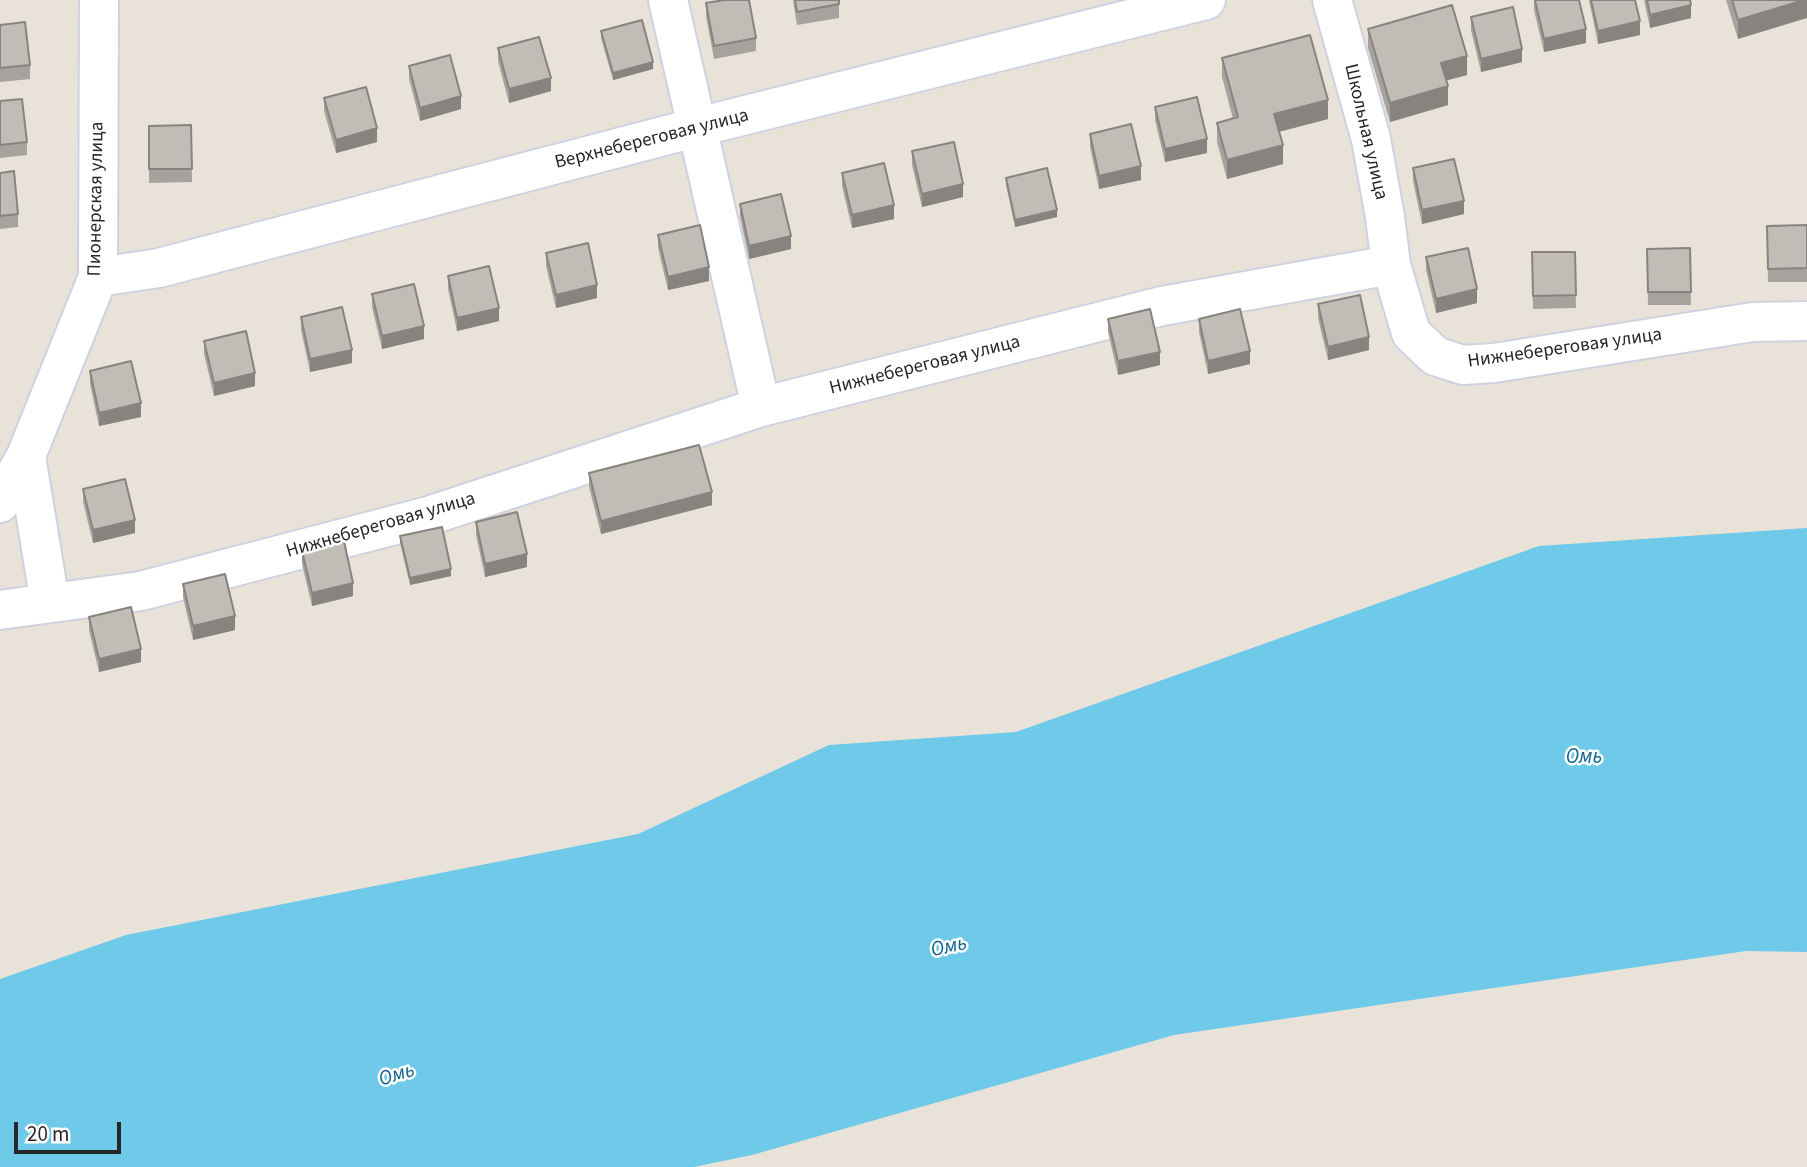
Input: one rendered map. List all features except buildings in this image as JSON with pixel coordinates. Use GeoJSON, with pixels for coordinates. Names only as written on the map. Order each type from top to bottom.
{"type":"FeatureCollection","features":[{"type":"Feature","properties":{"kind":"street","name":"Пионерская улица"},"geometry":{"type":"LineString","coordinates":[[0,503],[26,456],[98,277],[99,0]]}},
{"type":"Feature","properties":{"kind":"street"},"geometry":{"type":"LineString","coordinates":[[668,0],[761,407]]}},
{"type":"Feature","properties":{"kind":"street","name":"Верхнебереговая улица"},"geometry":{"type":"LineString","coordinates":[[98,277],[159,268],[698,127],[1206,0]]}},
{"type":"Feature","properties":{"kind":"street","name":"Школьная улица"},"geometry":{"type":"LineString","coordinates":[[1332,0],[1371,139],[1391,265]]}},
{"type":"Feature","properties":{"kind":"street","name":"Нижнебереговая улица"},"geometry":{"type":"LineString","coordinates":[[0,610],[141,591],[425,517],[761,407],[1162,306],[1391,265],[1411,333],[1435,356],[1463,365],[1494,363],[1753,322],[1807,321]]}},
{"type":"Feature","properties":{"kind":"street"},"geometry":{"type":"LineString","coordinates":[[26,456],[50,603]]}},
{"type":"Feature","properties":{"kind":"water","name":"Омь"},"geometry":{"type":"Polygon","coordinates":[[[1807,528],[1807,952],[1746,951],[1174,1035],[752,1155],[694,1167],[0,1167],[0,979],[126,935],[638,834],[829,745],[1016,732],[1539,546],[1807,528]]]}}]}
